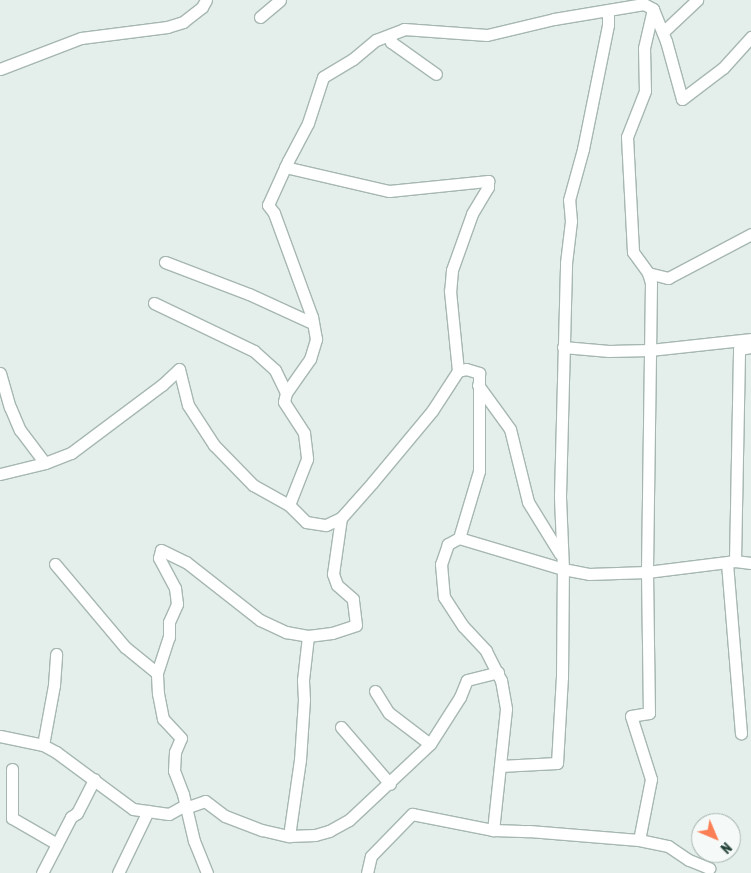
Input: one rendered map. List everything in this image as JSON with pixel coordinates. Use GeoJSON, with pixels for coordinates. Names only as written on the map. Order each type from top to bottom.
{"type":"FeatureCollection","features":[{"type":"Feature","properties":{"kind":"street"},"geometry":{"type":"LineString","coordinates":[[0,69],[81,38],[167,27],[183,22],[202,7],[206,0]]}},
{"type":"Feature","properties":{"kind":"street"},"geometry":{"type":"LineString","coordinates":[[260,17],[280,0]]}},
{"type":"Feature","properties":{"kind":"street"},"geometry":{"type":"LineString","coordinates":[[662,32],[697,0]]}},
{"type":"Feature","properties":{"kind":"street"},"geometry":{"type":"LineString","coordinates":[[289,505],[307,459],[304,433],[284,402],[286,393],[310,359],[316,339],[274,212],[268,206],[285,167],[308,123],[323,77],[353,59],[376,40],[404,29],[487,35],[554,19],[644,4],[651,5]]}},
{"type":"Feature","properties":{"kind":"street"},"geometry":{"type":"LineString","coordinates":[[651,5],[662,32],[682,99],[723,68],[751,37]]}},
{"type":"Feature","properties":{"kind":"street"},"geometry":{"type":"LineString","coordinates":[[639,840],[651,779],[631,716],[649,713],[646,572],[651,283],[648,273],[633,252],[627,137],[645,91],[644,48],[651,5]]}},
{"type":"Feature","properties":{"kind":"street"},"geometry":{"type":"LineString","coordinates":[[500,766],[557,763],[562,686],[563,569],[561,555],[566,263],[571,221],[569,200],[585,140],[608,25],[608,10]]}},
{"type":"Feature","properties":{"kind":"street"},"geometry":{"type":"LineString","coordinates":[[390,36],[391,42],[436,74]]}},
{"type":"Feature","properties":{"kind":"street"},"geometry":{"type":"LineString","coordinates":[[0,474],[45,463],[72,453],[162,386],[179,369],[188,405],[214,445],[253,485],[289,505],[306,522],[326,525],[340,518],[393,459],[432,411],[458,371],[450,291],[452,270],[472,214],[488,187],[488,181],[389,191],[285,167]]}},
{"type":"Feature","properties":{"kind":"street"},"geometry":{"type":"LineString","coordinates":[[648,273],[668,278],[751,234]]}},
{"type":"Feature","properties":{"kind":"street"},"geometry":{"type":"LineString","coordinates":[[165,262],[250,294],[312,323]]}},
{"type":"Feature","properties":{"kind":"street"},"geometry":{"type":"LineString","coordinates":[[154,303],[254,351],[275,370],[286,393]]}},
{"type":"Feature","properties":{"kind":"street"},"geometry":{"type":"LineString","coordinates":[[564,347],[609,351],[650,350],[751,339]]}},
{"type":"Feature","properties":{"kind":"street"},"geometry":{"type":"LineString","coordinates":[[741,733],[731,562],[739,349],[751,346]]}},
{"type":"Feature","properties":{"kind":"street"},"geometry":{"type":"LineString","coordinates":[[458,371],[466,369],[478,373],[479,471],[459,538],[448,544],[441,564],[444,597],[463,626],[486,650],[498,672],[506,710],[493,830]]}},
{"type":"Feature","properties":{"kind":"street"},"geometry":{"type":"LineString","coordinates":[[0,373],[4,379],[10,407],[20,430],[45,463]]}},
{"type":"Feature","properties":{"kind":"street"},"geometry":{"type":"LineString","coordinates":[[478,384],[510,429],[528,502],[561,555]]}},
{"type":"Feature","properties":{"kind":"street"},"geometry":{"type":"LineString","coordinates":[[206,873],[174,771],[175,752],[182,738],[163,719],[158,694],[157,673],[169,637],[169,622],[177,604],[175,588],[159,558],[161,550],[186,562],[260,620],[286,632],[308,636],[332,633],[356,624],[353,599],[337,585],[333,574],[340,518]]}},
{"type":"Feature","properties":{"kind":"street"},"geometry":{"type":"LineString","coordinates":[[459,538],[563,569],[590,574],[646,572],[731,562],[751,563]]}},
{"type":"Feature","properties":{"kind":"street"},"geometry":{"type":"LineString","coordinates":[[55,564],[125,647],[157,673]]}},
{"type":"Feature","properties":{"kind":"street"},"geometry":{"type":"LineString","coordinates":[[289,836],[300,760],[304,700],[303,680],[308,636]]}},
{"type":"Feature","properties":{"kind":"street"},"geometry":{"type":"LineString","coordinates":[[44,745],[54,685],[56,654]]}},
{"type":"Feature","properties":{"kind":"street"},"geometry":{"type":"LineString","coordinates":[[0,736],[44,745],[94,779],[133,809],[170,814],[205,801],[225,816],[262,830],[289,836],[315,835],[329,831],[349,820],[390,784],[430,744],[460,697],[466,680],[498,672]]}},
{"type":"Feature","properties":{"kind":"street"},"geometry":{"type":"LineString","coordinates":[[375,691],[389,713],[430,744]]}},
{"type":"Feature","properties":{"kind":"street"},"geometry":{"type":"LineString","coordinates":[[341,727],[390,784]]}},
{"type":"Feature","properties":{"kind":"street"},"geometry":{"type":"LineString","coordinates":[[12,769],[12,818],[57,844]]}},
{"type":"Feature","properties":{"kind":"street"},"geometry":{"type":"LineString","coordinates":[[42,873],[71,817],[77,813],[94,779]]}},
{"type":"Feature","properties":{"kind":"street"},"geometry":{"type":"LineString","coordinates":[[118,873],[148,811]]}},
{"type":"Feature","properties":{"kind":"street"},"geometry":{"type":"LineString","coordinates":[[367,873],[371,856],[412,814],[493,830],[529,830],[639,840],[668,846],[689,860],[709,868]]}}]}
